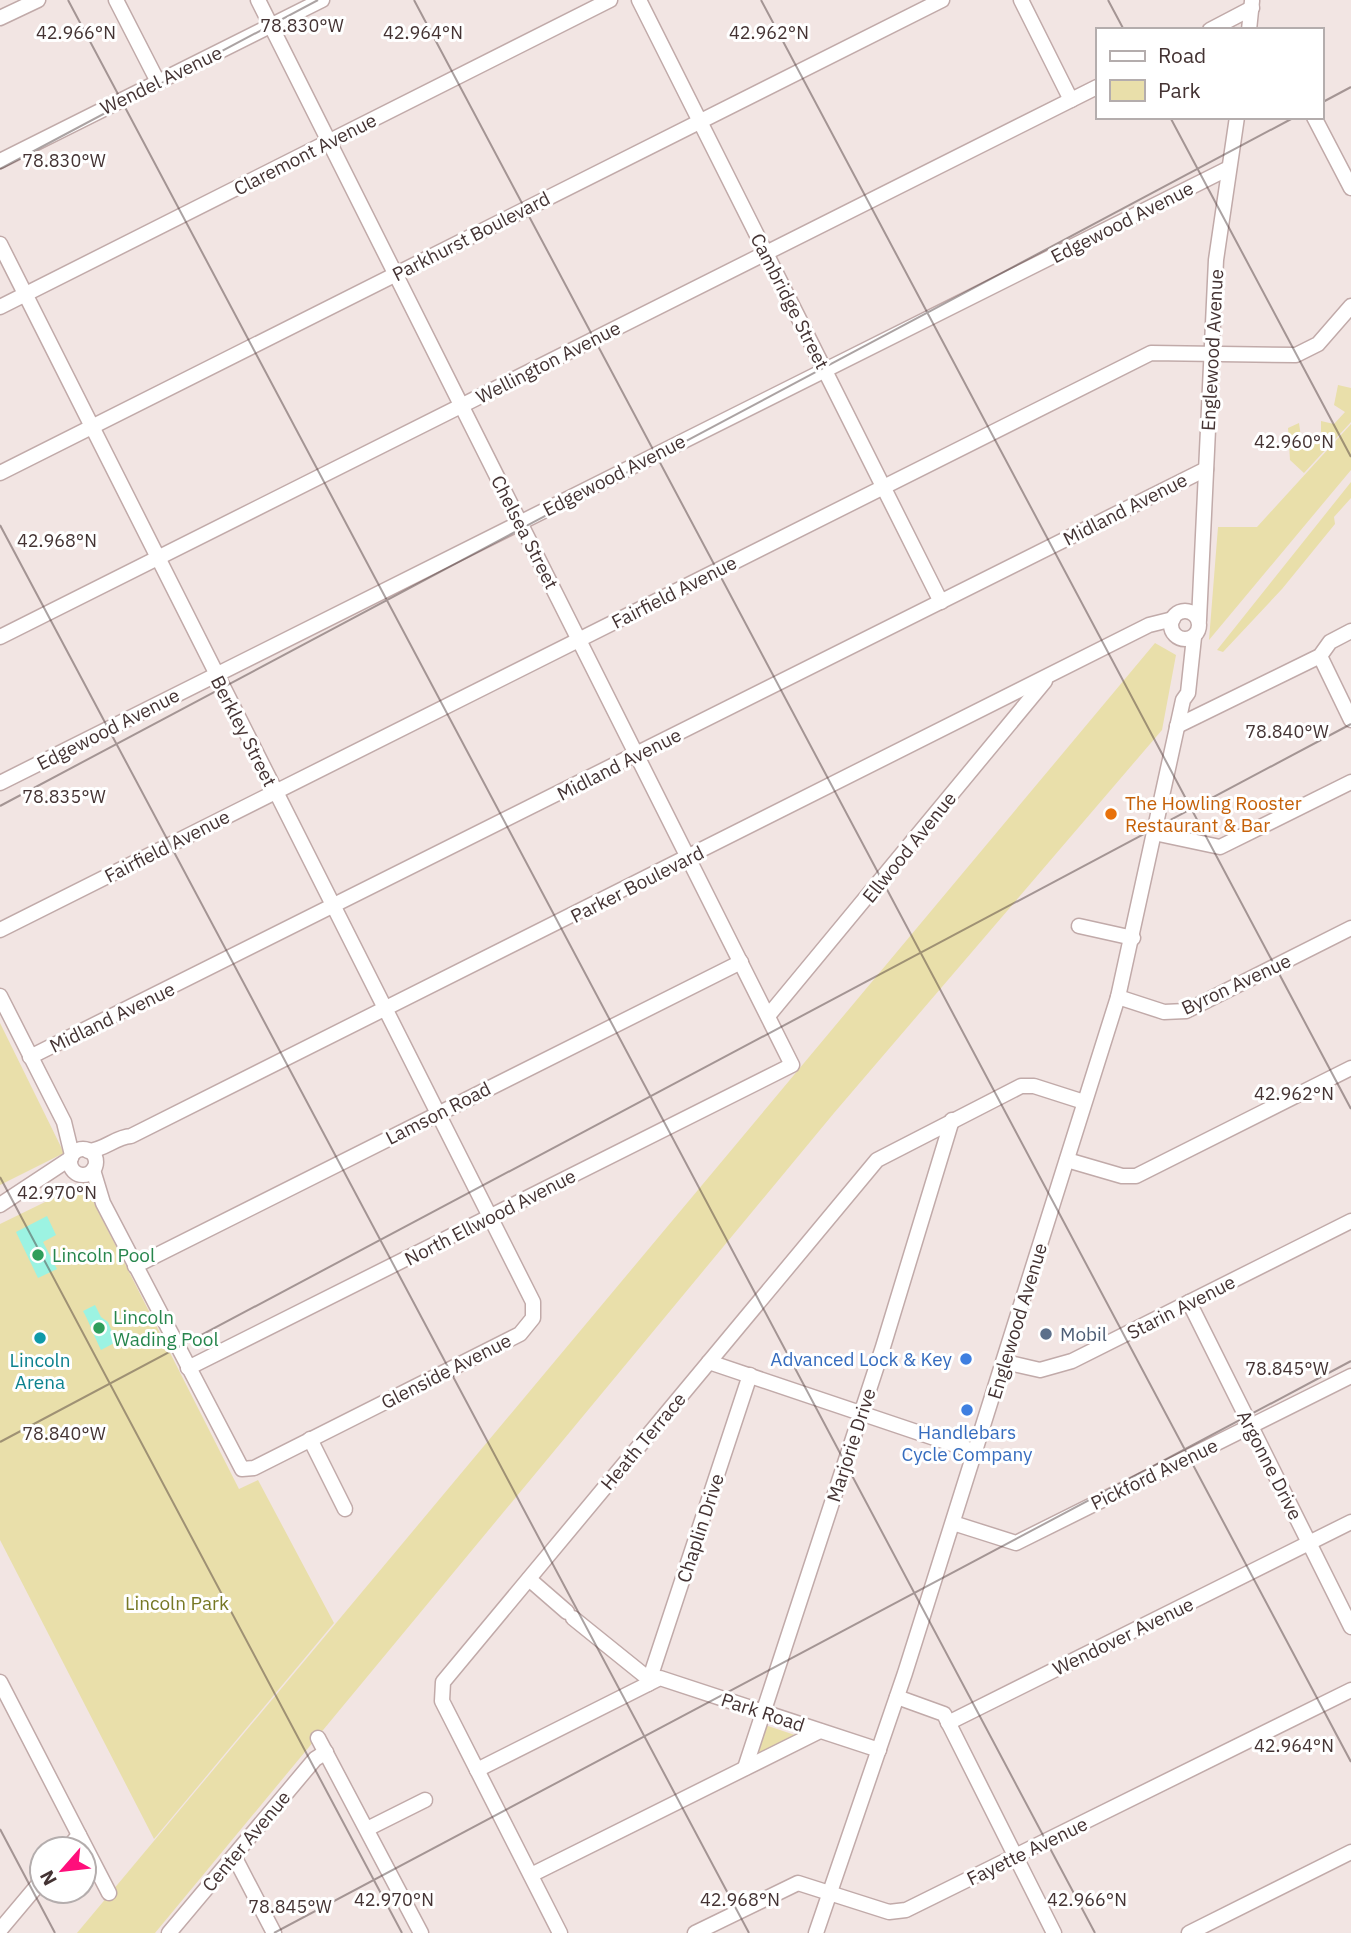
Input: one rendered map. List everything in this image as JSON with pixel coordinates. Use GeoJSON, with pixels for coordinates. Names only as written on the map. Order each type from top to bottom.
{"type":"FeatureCollection","features":[{"type":"Feature","properties":{"kind":"street"},"geometry":{"type":"LineString","coordinates":[[0,18],[38,0]]}},
{"type":"Feature","properties":{"kind":"street"},"geometry":{"type":"LineString","coordinates":[[116,0],[158,82]]}},
{"type":"Feature","properties":{"kind":"street","name":"Chelsea Street"},"geometry":{"type":"LineString","coordinates":[[258,0],[792,1065]]}},
{"type":"Feature","properties":{"kind":"street","name":"Wendel Avenue"},"geometry":{"type":"LineString","coordinates":[[0,161],[322,0]]}},
{"type":"Feature","properties":{"kind":"street","name":"Claremont Avenue"},"geometry":{"type":"LineString","coordinates":[[0,307],[610,0]]}},
{"type":"Feature","properties":{"kind":"street","name":"Cambridge Street"},"geometry":{"type":"LineString","coordinates":[[639,0],[941,602]]}},
{"type":"Feature","properties":{"kind":"street","name":"Parkhurst Boulevard"},"geometry":{"type":"LineString","coordinates":[[0,472],[942,0]]}},
{"type":"Feature","properties":{"kind":"street"},"geometry":{"type":"LineString","coordinates":[[1021,0],[1071,100]]}},
{"type":"Feature","properties":{"kind":"street"},"geometry":{"type":"LineString","coordinates":[[1213,28],[1252,4]]}},
{"type":"Feature","properties":{"kind":"street"},"geometry":{"type":"LineString","coordinates":[[1249,28],[1252,4]]}},
{"type":"Feature","properties":{"kind":"street","name":"Wellington Avenue"},"geometry":{"type":"LineString","coordinates":[[0,637],[1096,88]]}},
{"type":"Feature","properties":{"kind":"street","name":"Englewood Avenue"},"geometry":{"type":"LineString","coordinates":[[1183,637],[1199,629],[1216,261],[1237,119]]}},
{"type":"Feature","properties":{"kind":"street"},"geometry":{"type":"LineString","coordinates":[[1315,119],[1351,188]]}},
{"type":"Feature","properties":{"kind":"street","name":"Edgewood Avenue"},"geometry":{"type":"LineString","coordinates":[[0,783],[1229,168]]}},
{"type":"Feature","properties":{"kind":"street","name":"Berkley Street"},"geometry":{"type":"LineString","coordinates":[[0,244],[490,1217]]}},
{"type":"Feature","properties":{"kind":"street","name":"Fairfield Avenue"},"geometry":{"type":"LineString","coordinates":[[0,930],[1152,353],[1296,355],[1318,344],[1351,306]]}},
{"type":"Feature","properties":{"kind":"street","name":"Midland Avenue"},"geometry":{"type":"LineString","coordinates":[[30,1057],[333,908],[1206,468]]}},
{"type":"Feature","properties":{"kind":"street"},"geometry":{"type":"LineString","coordinates":[[1176,615],[1199,584]]}},
{"type":"Feature","properties":{"kind":"street"},"geometry":{"type":"LineString","coordinates":[[1176,615],[1193,613],[1199,620]]}},
{"type":"Feature","properties":{"kind":"street","name":"Englewood Avenue"},"geometry":{"type":"LineString","coordinates":[[816,1933],[897,1697],[1005,1362],[1118,997],[1133,938],[1177,726],[1189,687],[1183,637],[1171,628],[1176,615]]}},
{"type":"Feature","properties":{"kind":"street","name":"Parker Boulevard"},"geometry":{"type":"LineString","coordinates":[[4,1203],[25,1198],[64,1176],[86,1171],[131,1136],[1142,631],[1149,625],[1176,615]]}},
{"type":"Feature","properties":{"kind":"street"},"geometry":{"type":"LineString","coordinates":[[1142,631],[1167,632],[1183,637]]}},
{"type":"Feature","properties":{"kind":"street"},"geometry":{"type":"LineString","coordinates":[[1177,726],[1320,656],[1330,642],[1351,631]]}},
{"type":"Feature","properties":{"kind":"street"},"geometry":{"type":"LineString","coordinates":[[1320,656],[1351,720]]}},
{"type":"Feature","properties":{"kind":"street","name":"Ellwood Avenue"},"geometry":{"type":"LineString","coordinates":[[768,1016],[1049,677]]}},
{"type":"Feature","properties":{"kind":"street"},"geometry":{"type":"LineString","coordinates":[[1154,833],[1220,846],[1351,782]]}},
{"type":"Feature","properties":{"kind":"street"},"geometry":{"type":"LineString","coordinates":[[1079,926],[1133,938]]}},
{"type":"Feature","properties":{"kind":"street","name":"Byron Avenue"},"geometry":{"type":"LineString","coordinates":[[1118,997],[1164,1012],[1186,1010],[1351,928]]}},
{"type":"Feature","properties":{"kind":"street","name":"Lamson Road"},"geometry":{"type":"LineString","coordinates":[[135,1266],[741,962]]}},
{"type":"Feature","properties":{"kind":"street"},"geometry":{"type":"LineString","coordinates":[[0,996],[79,1153]]}},
{"type":"Feature","properties":{"kind":"street","name":"North Ellwood Avenue"},"geometry":{"type":"LineString","coordinates":[[188,1368],[792,1065]]}},
{"type":"Feature","properties":{"kind":"street"},"geometry":{"type":"LineString","coordinates":[[1067,1160],[1122,1175],[1136,1176],[1351,1068]]}},
{"type":"Feature","properties":{"kind":"street","name":"Heath Terrace"},"geometry":{"type":"LineString","coordinates":[[560,1933],[442,1701],[440,1688],[877,1160],[1016,1088],[1028,1085],[1084,1102]]}},
{"type":"Feature","properties":{"kind":"street","name":"Marjorie Drive"},"geometry":{"type":"LineString","coordinates":[[745,1768],[861,1414],[952,1120]]}},
{"type":"Feature","properties":{"kind":"street","name":"Parker Boulevard"},"geometry":{"type":"LineString","coordinates":[[4,1203],[79,1153],[102,1148],[121,1137],[131,1136]]}},
{"type":"Feature","properties":{"kind":"street"},"geometry":{"type":"LineString","coordinates":[[79,1153],[70,1166],[86,1171],[188,1368]]}},
{"type":"Feature","properties":{"kind":"street"},"geometry":{"type":"LineString","coordinates":[[79,1153],[94,1156],[86,1171]]}},
{"type":"Feature","properties":{"kind":"street","name":"Glenside Avenue"},"geometry":{"type":"LineString","coordinates":[[188,1368],[237,1465],[242,1469],[254,1468],[520,1334],[530,1325],[533,1302],[490,1217]]}},
{"type":"Feature","properties":{"kind":"street","name":"Starin Avenue"},"geometry":{"type":"LineString","coordinates":[[1005,1362],[1040,1370],[1056,1367],[1351,1221]]}},
{"type":"Feature","properties":{"kind":"street","name":"Argonne Drive"},"geometry":{"type":"LineString","coordinates":[[1189,1302],[1351,1627]]}},
{"type":"Feature","properties":{"kind":"street"},"geometry":{"type":"LineString","coordinates":[[709,1362],[976,1452]]}},
{"type":"Feature","properties":{"kind":"street","name":"Chaplin Drive"},"geometry":{"type":"LineString","coordinates":[[649,1682],[750,1376]]}},
{"type":"Feature","properties":{"kind":"street","name":"Pickford Avenue"},"geometry":{"type":"LineString","coordinates":[[953,1523],[1016,1543],[1351,1376]]}},
{"type":"Feature","properties":{"kind":"street"},"geometry":{"type":"LineString","coordinates":[[310,1439],[345,1509]]}},
{"type":"Feature","properties":{"kind":"street","name":"Wendover Avenue"},"geometry":{"type":"LineString","coordinates":[[948,1723],[1351,1522]]}},
{"type":"Feature","properties":{"kind":"street"},"geometry":{"type":"LineString","coordinates":[[477,1770],[649,1682],[529,1579]]}},
{"type":"Feature","properties":{"kind":"street","name":"Park Road"},"geometry":{"type":"LineString","coordinates":[[649,1682],[660,1678],[879,1750]]}},
{"type":"Feature","properties":{"kind":"street"},"geometry":{"type":"LineString","coordinates":[[0,1682],[79,1835]]}},
{"type":"Feature","properties":{"kind":"street","name":"Fayette Avenue"},"geometry":{"type":"LineString","coordinates":[[695,1933],[790,1885],[807,1884],[898,1912],[1016,1857],[1351,1690]]}},
{"type":"Feature","properties":{"kind":"street"},"geometry":{"type":"LineString","coordinates":[[897,1697],[944,1714],[1054,1933]]}},
{"type":"Feature","properties":{"kind":"street"},"geometry":{"type":"LineString","coordinates":[[531,1875],[820,1731]]}},
{"type":"Feature","properties":{"kind":"street"},"geometry":{"type":"LineString","coordinates":[[318,1738],[421,1933]]}},
{"type":"Feature","properties":{"kind":"street","name":"Center Avenue"},"geometry":{"type":"LineString","coordinates":[[169,1933],[315,1759],[326,1752]]}},
{"type":"Feature","properties":{"kind":"street"},"geometry":{"type":"LineString","coordinates":[[367,1829],[425,1800]]}},
{"type":"Feature","properties":{"kind":"street"},"geometry":{"type":"LineString","coordinates":[[1189,1933],[1351,1853]]}},
{"type":"Feature","properties":{"kind":"street"},"geometry":{"type":"LineString","coordinates":[[234,1856],[274,1933]]}},
{"type":"Feature","properties":{"kind":"street"},"geometry":{"type":"LineString","coordinates":[[98,1872],[109,1893]]}},
{"type":"Feature","properties":{"kind":"street"},"geometry":{"type":"LineString","coordinates":[[0,1930],[28,1897]]}},
{"type":"Feature","properties":{"kind":"green space"},"geometry":{"type":"Polygon","coordinates":[[[1338,385],[1351,388],[1351,422],[1304,473],[1290,460],[1288,428],[1299,423],[1302,444],[1321,439],[1321,421],[1334,424],[1345,412],[1334,405],[1338,385]]]}},
{"type":"Feature","properties":{"kind":"green space"},"geometry":{"type":"Polygon","coordinates":[[[1351,424],[1351,470],[1209,640],[1218,527],[1257,527],[1351,424]]]}},
{"type":"Feature","properties":{"kind":"green space"},"geometry":{"type":"Polygon","coordinates":[[[1351,482],[1351,498],[1334,517],[1335,524],[1282,589],[1223,652],[1217,650],[1351,482]]]}},
{"type":"Feature","properties":{"kind":"green space"},"geometry":{"type":"Polygon","coordinates":[[[1155,643],[1176,655],[1162,730],[834,1113],[155,1933],[77,1933],[1155,643]]]}},
{"type":"Feature","properties":{"kind":"green space"},"geometry":{"type":"Polygon","coordinates":[[[0,1023],[64,1153],[0,1185],[0,1023]]]}},
{"type":"Feature","properties":{"kind":"green space","name":"Lincoln Park"},"geometry":{"type":"Polygon","coordinates":[[[84,1183],[239,1489],[258,1480],[334,1623],[154,1839],[0,1540],[0,1224],[84,1183]]]}},
{"type":"Feature","properties":{"kind":"green space"},"geometry":{"type":"Polygon","coordinates":[[[765,1725],[795,1735],[759,1753],[757,1750],[765,1725]]]}},
{"type":"Feature","properties":{"kind":"shaded area","name":"Lincoln Pool"},"geometry":{"type":"Polygon","coordinates":[[[47,1216],[56,1235],[43,1242],[57,1269],[38,1278],[16,1232],[47,1216]]]}},
{"type":"Feature","properties":{"kind":"shaded area","name":"Lincoln Wading Pool"},"geometry":{"type":"Polygon","coordinates":[[[95,1305],[101,1317],[108,1322],[116,1342],[101,1350],[83,1311],[95,1305]]]}},
{"type":"Feature","properties":{"kind":"place","name":"The Howling Rooster Restaurant & Bar"},"geometry":{"type":"Point","coordinates":[1111,814]}},
{"type":"Feature","properties":{"kind":"place","name":"Lincoln Pool"},"geometry":{"type":"Point","coordinates":[38,1255]}},
{"type":"Feature","properties":{"kind":"place","name":"Lincoln Wading Pool"},"geometry":{"type":"Point","coordinates":[99,1328]}},
{"type":"Feature","properties":{"kind":"place","name":"Mobil"},"geometry":{"type":"Point","coordinates":[1046,1334]}},
{"type":"Feature","properties":{"kind":"place","name":"Lincoln Arena"},"geometry":{"type":"Point","coordinates":[40,1338]}},
{"type":"Feature","properties":{"kind":"place","name":"Advanced Lock & Key"},"geometry":{"type":"Point","coordinates":[966,1359]}},
{"type":"Feature","properties":{"kind":"place","name":"Handlebars Cycle Company"},"geometry":{"type":"Point","coordinates":[967,1410]}}]}
